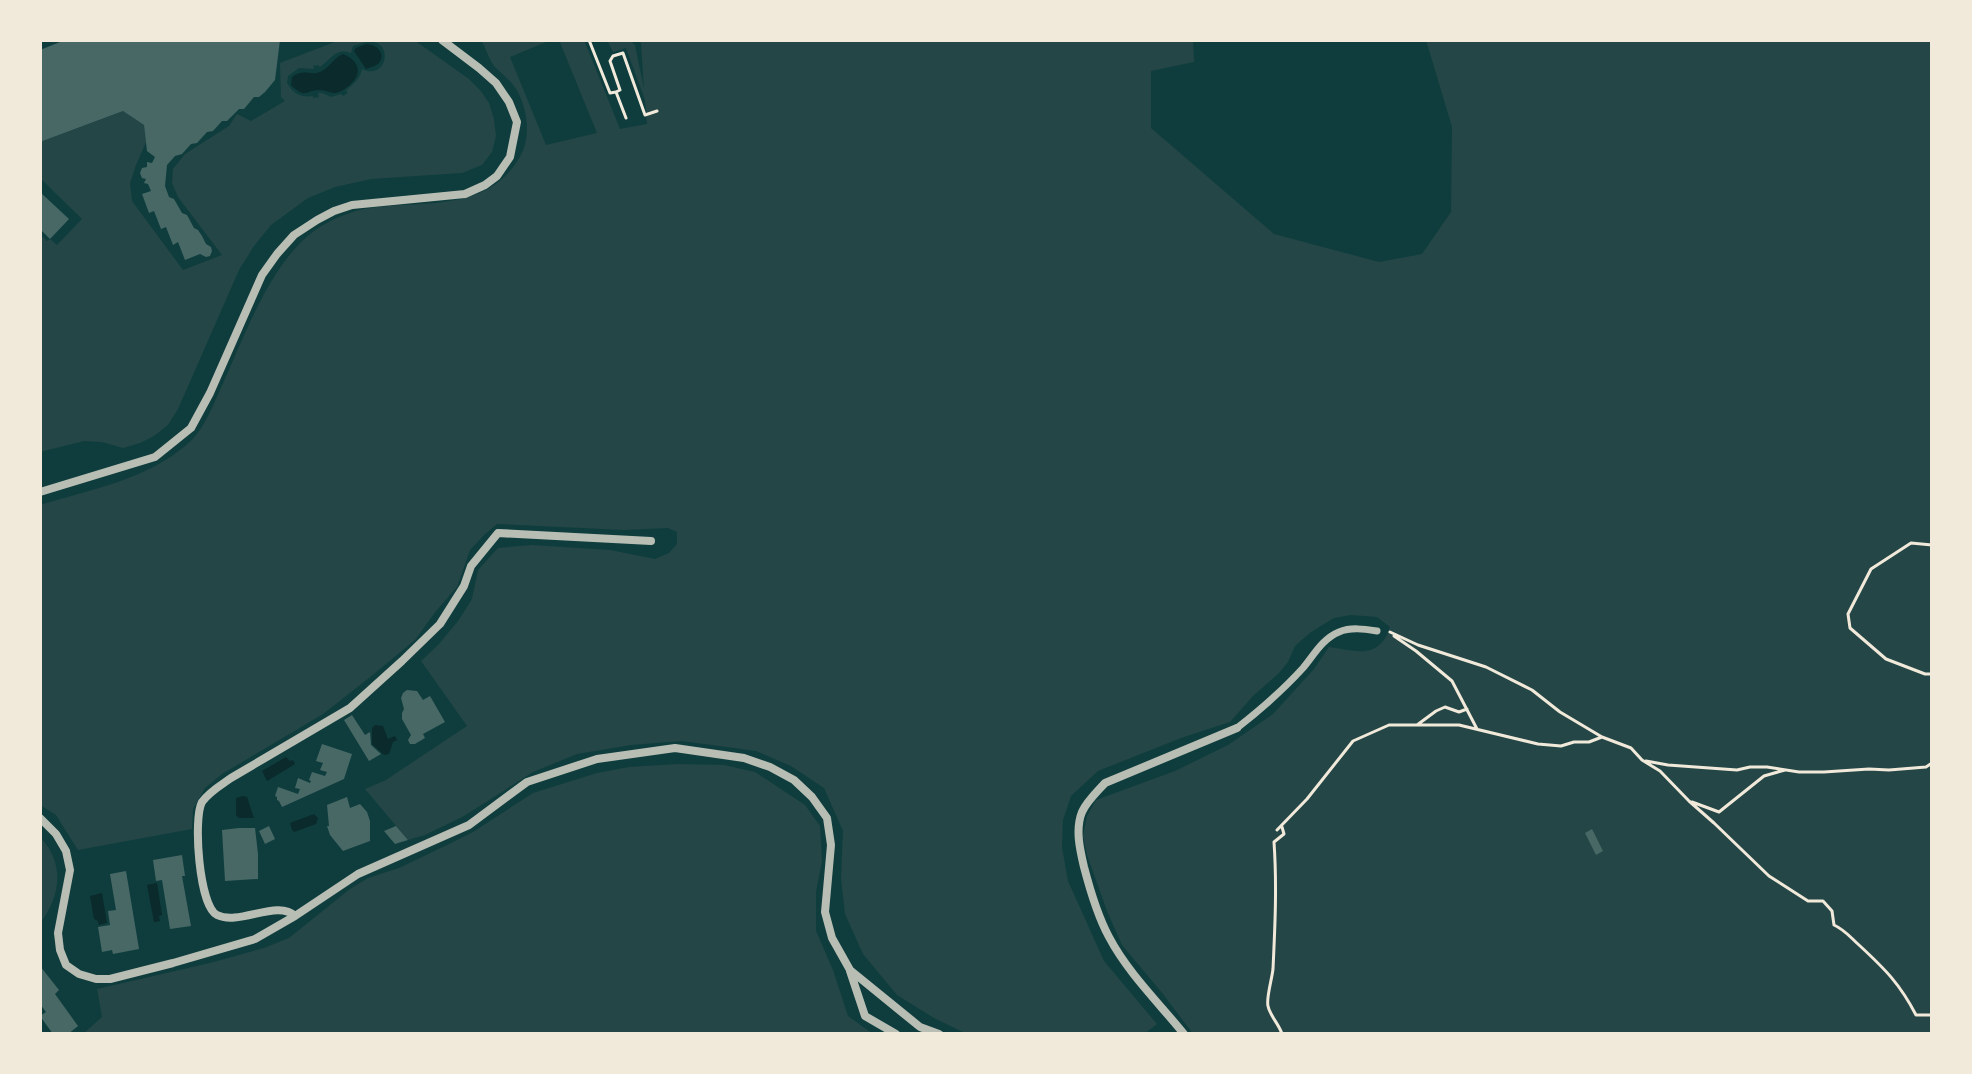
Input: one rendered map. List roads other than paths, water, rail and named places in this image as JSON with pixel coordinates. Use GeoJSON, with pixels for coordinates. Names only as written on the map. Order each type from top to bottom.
{"type":"FeatureCollection","features":[{"type":"Feature","properties":{"kind":"street"},"geometry":{"type":"LineString","coordinates":[[40,492],[155,457],[191,428],[210,393],[262,275],[294,235],[334,211],[352,205],[465,194],[497,176],[510,157],[517,122],[509,102],[496,83],[442,40]]}},
{"type":"Feature","properties":{"kind":"street"},"geometry":{"type":"LineString","coordinates":[[295,916],[290,911],[279,910],[227,919],[213,914],[202,886],[198,817],[202,803],[216,788],[350,708],[402,661],[440,624],[464,586],[471,566],[498,533],[651,541]]}},
{"type":"Feature","properties":{"kind":"street"},"geometry":{"type":"LineString","coordinates":[[1184,1034],[1132,971],[1108,936],[1080,853],[1078,830],[1082,813],[1092,796],[1105,783],[1237,728],[1265,706],[1318,647],[1338,632],[1358,628],[1377,631]]}},
{"type":"Feature","properties":{"kind":"street"},"geometry":{"type":"LineString","coordinates":[[40,818],[56,834],[66,851],[70,870],[58,933],[66,965],[79,974],[110,979],[255,939],[358,874],[469,825],[527,782],[597,759],[675,748],[744,758],[794,780],[812,797],[827,818],[831,845],[825,912],[832,938],[850,970],[865,1016],[896,1034]]}},
{"type":"Feature","properties":{"kind":"street"},"geometry":{"type":"LineString","coordinates":[[850,970],[920,1027],[939,1034]]}}]}
